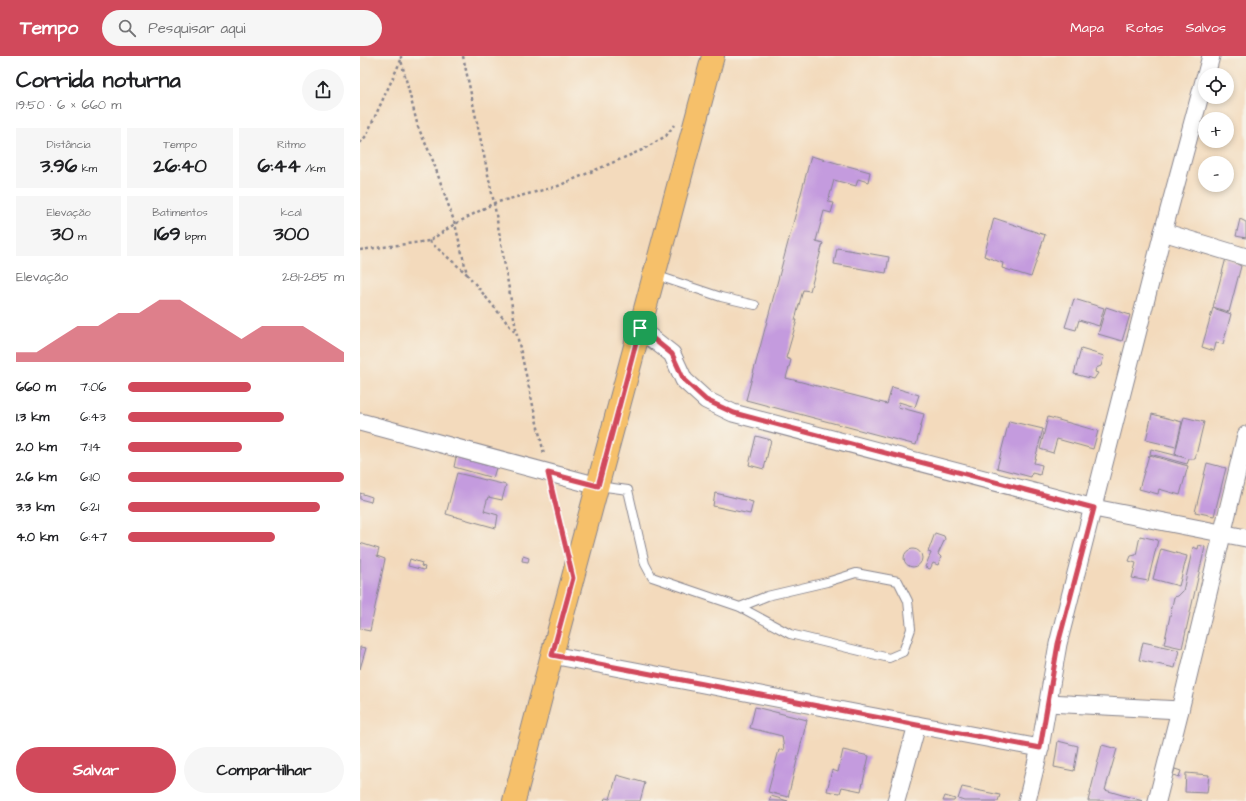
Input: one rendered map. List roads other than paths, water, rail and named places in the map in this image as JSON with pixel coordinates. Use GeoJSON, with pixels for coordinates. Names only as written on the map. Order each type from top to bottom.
{"type":"FeatureCollection","features":[{"type":"Feature","properties":{"kind":"main road"},"geometry":{"type":"LineString","coordinates":[[514,801],[713,56]]}},
{"type":"Feature","properties":{"kind":"street"},"geometry":{"type":"LineString","coordinates":[[1207,68],[1211,56]]}},
{"type":"Feature","properties":{"kind":"street"},"geometry":{"type":"LineString","coordinates":[[1026,801],[1040,748],[1058,644],[1094,508],[1163,232],[1198,102]]}},
{"type":"Feature","properties":{"kind":"street"},"geometry":{"type":"LineString","coordinates":[[1163,232],[1246,257]]}},
{"type":"Feature","properties":{"kind":"street"},"geometry":{"type":"LineString","coordinates":[[640,328],[672,354],[684,380],[706,400],[734,413],[1094,508],[1246,538]]}},
{"type":"Feature","properties":{"kind":"street"},"geometry":{"type":"LineString","coordinates":[[360,422],[598,486]]}},
{"type":"Feature","properties":{"kind":"street"},"geometry":{"type":"LineString","coordinates":[[1157,801],[1246,436]]}},
{"type":"Feature","properties":{"kind":"street"},"geometry":{"type":"LineString","coordinates":[[552,655],[1040,748]]}},
{"type":"Feature","properties":{"kind":"street"},"geometry":{"type":"LineString","coordinates":[[1048,703],[1180,710]]}},
{"type":"Feature","properties":{"kind":"street"},"geometry":{"type":"LineString","coordinates":[[896,801],[917,725]]}},
{"type":"Feature","properties":{"kind":"lane"},"geometry":{"type":"LineString","coordinates":[[655,275],[720,297],[755,305]]}},
{"type":"Feature","properties":{"kind":"lane"},"geometry":{"type":"LineString","coordinates":[[598,486],[628,490],[645,564],[652,577],[740,607],[790,634],[889,658],[903,652],[911,629],[908,601],[898,581],[856,573],[827,582],[766,596],[740,607]]}}]}
